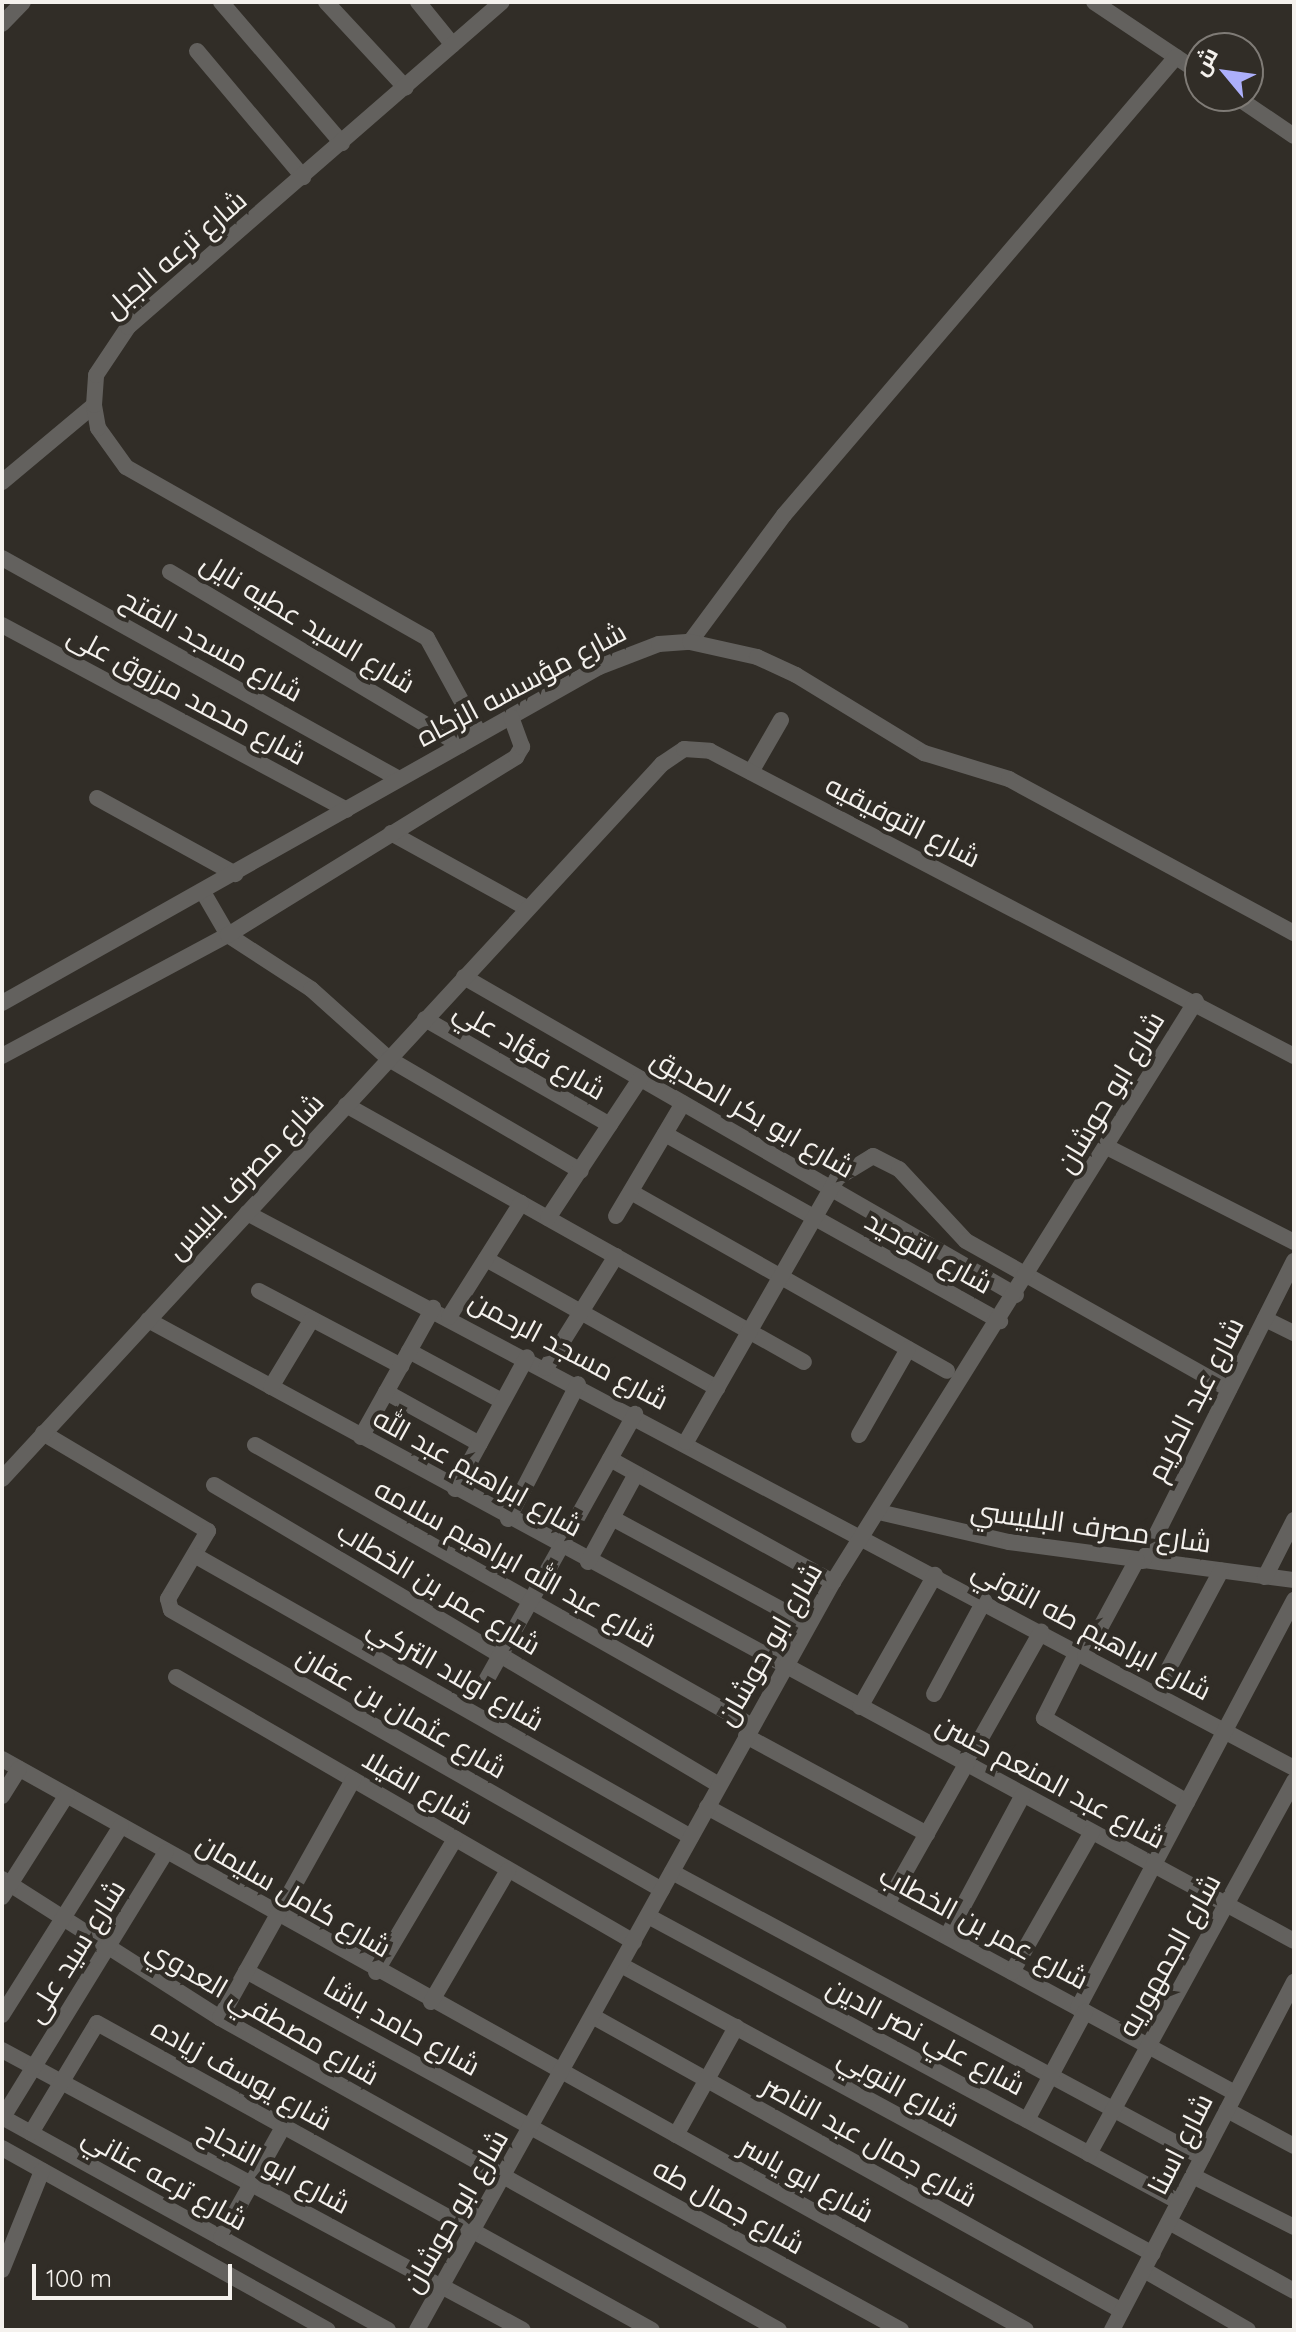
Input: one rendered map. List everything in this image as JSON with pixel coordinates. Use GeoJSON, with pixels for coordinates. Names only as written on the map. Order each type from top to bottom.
{"type":"FeatureCollection","features":[{"type":"Feature","properties":{"kind":"street"},"geometry":{"type":"LineString","coordinates":[[2,24],[23,2]]}},
{"type":"Feature","properties":{"kind":"street"},"geometry":{"type":"LineString","coordinates":[[221,2],[342,143]]}},
{"type":"Feature","properties":{"kind":"street"},"geometry":{"type":"LineString","coordinates":[[326,2],[406,88]]}},
{"type":"Feature","properties":{"kind":"street"},"geometry":{"type":"LineString","coordinates":[[418,2],[453,45]]}},
{"type":"Feature","properties":{"kind":"street","name":"شارع ترعه الجبل"},"geometry":{"type":"LineString","coordinates":[[94,405],[108,349],[502,2]]}},
{"type":"Feature","properties":{"kind":"street"},"geometry":{"type":"LineString","coordinates":[[1094,2],[1184,62]]}},
{"type":"Feature","properties":{"kind":"street"},"geometry":{"type":"LineString","coordinates":[[197,51],[303,177]]}},
{"type":"Feature","properties":{"kind":"street"},"geometry":{"type":"LineString","coordinates":[[690,642],[784,515],[1176,57]]}},
{"type":"Feature","properties":{"kind":"street"},"geometry":{"type":"LineString","coordinates":[[1259,112],[1294,136]]}},
{"type":"Feature","properties":{"kind":"street"},"geometry":{"type":"LineString","coordinates":[[2,482],[94,405]]}},
{"type":"Feature","properties":{"kind":"street"},"geometry":{"type":"LineString","coordinates":[[94,405],[98,428],[126,467],[427,638],[479,733]]}},
{"type":"Feature","properties":{"kind":"street","name":"شارع مسجد الفتح"},"geometry":{"type":"LineString","coordinates":[[2,558],[398,778]]}},
{"type":"Feature","properties":{"kind":"street","name":"شارع السيد عطيه نايل"},"geometry":{"type":"LineString","coordinates":[[170,572],[460,745]]}},
{"type":"Feature","properties":{"kind":"street","name":"شارع محمد مرزوق على"},"geometry":{"type":"LineString","coordinates":[[2,625],[347,810]]}},
{"type":"Feature","properties":{"kind":"street","name":"شارع مؤسسه الزكاه"},"geometry":{"type":"LineString","coordinates":[[2,1003],[235,874],[398,778],[628,653],[690,642],[783,669],[924,753],[1009,779],[1294,933]]}},
{"type":"Feature","properties":{"kind":"street"},"geometry":{"type":"LineString","coordinates":[[2,1056],[228,935],[516,757],[522,747],[506,720]]}},
{"type":"Feature","properties":{"kind":"street"},"geometry":{"type":"LineString","coordinates":[[751,772],[781,720]]}},
{"type":"Feature","properties":{"kind":"street","name":"شارع التوفيقيه"},"geometry":{"type":"LineString","coordinates":[[527,908],[673,755],[698,747],[1196,1001],[1294,1056]]}},
{"type":"Feature","properties":{"kind":"street"},"geometry":{"type":"LineString","coordinates":[[97,798],[235,874]]}},
{"type":"Feature","properties":{"kind":"street"},"geometry":{"type":"LineString","coordinates":[[391,833],[527,908]]}},
{"type":"Feature","properties":{"kind":"street"},"geometry":{"type":"LineString","coordinates":[[203,892],[228,935],[311,989],[389,1059],[581,1171]]}},
{"type":"Feature","properties":{"kind":"street","name":"شارع مصرف بلبيس"},"geometry":{"type":"LineString","coordinates":[[2,1479],[527,908]]}},
{"type":"Feature","properties":{"kind":"street","name":"شارع ابو بكر الصديق"},"geometry":{"type":"LineString","coordinates":[[464,977],[1016,1295]]}},
{"type":"Feature","properties":{"kind":"street","name":"شارع ابو حوشان"},"geometry":{"type":"LineString","coordinates":[[417,2330],[504,2180],[808,1624],[833,1582],[883,1513],[1196,1001]]}},
{"type":"Feature","properties":{"kind":"street","name":"شارع فؤاد علي"},"geometry":{"type":"LineString","coordinates":[[425,1019],[610,1125]]}},
{"type":"Feature","properties":{"kind":"street"},"geometry":{"type":"LineString","coordinates":[[548,1218],[640,1079]]}},
{"type":"Feature","properties":{"kind":"street"},"geometry":{"type":"LineString","coordinates":[[616,1216],[683,1103]]}},
{"type":"Feature","properties":{"kind":"street"},"geometry":{"type":"LineString","coordinates":[[346,1105],[804,1362]]}},
{"type":"Feature","properties":{"kind":"street","name":"شارع التوحيد"},"geometry":{"type":"LineString","coordinates":[[665,1134],[1000,1321]]}},
{"type":"Feature","properties":{"kind":"street"},"geometry":{"type":"LineString","coordinates":[[1107,1147],[1294,1242]]}},
{"type":"Feature","properties":{"kind":"street"},"geometry":{"type":"LineString","coordinates":[[686,1442],[831,1188],[858,1159],[887,1159],[952,1231],[1027,1277],[1229,1389]]}},
{"type":"Feature","properties":{"kind":"street"},"geometry":{"type":"LineString","coordinates":[[631,1192],[947,1371]]}},
{"type":"Feature","properties":{"kind":"street"},"geometry":{"type":"LineString","coordinates":[[449,1317],[521,1203]]}},
{"type":"Feature","properties":{"kind":"street","name":"شارع مسجد الرحمن"},"geometry":{"type":"LineString","coordinates":[[247,1213],[527,1357],[864,1537]]}},
{"type":"Feature","properties":{"kind":"street"},"geometry":{"type":"LineString","coordinates":[[546,1368],[616,1256]]}},
{"type":"Feature","properties":{"kind":"street"},"geometry":{"type":"LineString","coordinates":[[486,1259],[717,1388]]}},
{"type":"Feature","properties":{"kind":"street","name":"شارع عبد الكريم"},"geometry":{"type":"LineString","coordinates":[[1187,1802],[1044,1718],[1140,1560],[1294,1261]]}},
{"type":"Feature","properties":{"kind":"street"},"geometry":{"type":"LineString","coordinates":[[259,1291],[401,1366]]}},
{"type":"Feature","properties":{"kind":"street"},"geometry":{"type":"LineString","coordinates":[[361,1437],[433,1308]]}},
{"type":"Feature","properties":{"kind":"street"},"geometry":{"type":"LineString","coordinates":[[271,1387],[312,1319]]}},
{"type":"Feature","properties":{"kind":"street"},"geometry":{"type":"LineString","coordinates":[[1265,1319],[1294,1333]]}},
{"type":"Feature","properties":{"kind":"street","name":"شارع ابراهيم عبد الله"},"geometry":{"type":"LineString","coordinates":[[148,1320],[508,1519],[784,1666]]}},
{"type":"Feature","properties":{"kind":"street"},"geometry":{"type":"LineString","coordinates":[[859,1435],[908,1349]]}},
{"type":"Feature","properties":{"kind":"street"},"geometry":{"type":"LineString","coordinates":[[409,1351],[502,1401]]}},
{"type":"Feature","properties":{"kind":"street"},"geometry":{"type":"LineString","coordinates":[[455,1489],[527,1357]]}},
{"type":"Feature","properties":{"kind":"street"},"geometry":{"type":"LineString","coordinates":[[508,1519],[578,1384]]}},
{"type":"Feature","properties":{"kind":"street"},"geometry":{"type":"LineString","coordinates":[[386,1392],[480,1444]]}},
{"type":"Feature","properties":{"kind":"street"},"geometry":{"type":"LineString","coordinates":[[483,1686],[635,1414]]}},
{"type":"Feature","properties":{"kind":"street"},"geometry":{"type":"LineString","coordinates":[[43,1433],[207,1529],[196,1556]]}},
{"type":"Feature","properties":{"kind":"street","name":"شارع عبد الله ابراهيم سلامه"},"geometry":{"type":"LineString","coordinates":[[255,1445],[531,1601],[927,1834]]}},
{"type":"Feature","properties":{"kind":"street"},"geometry":{"type":"LineString","coordinates":[[610,1459],[833,1582]]}},
{"type":"Feature","properties":{"kind":"street"},"geometry":{"type":"LineString","coordinates":[[588,1562],[636,1474]]}},
{"type":"Feature","properties":{"kind":"street","name":"شارع عمر بن الخطاب"},"geometry":{"type":"LineString","coordinates":[[214,1485],[719,1785]]}},
{"type":"Feature","properties":{"kind":"street","name":"شارع مصرف البلبيسي"},"geometry":{"type":"LineString","coordinates":[[883,1513],[947,1531],[1294,1580]]}},
{"type":"Feature","properties":{"kind":"street"},"geometry":{"type":"LineString","coordinates":[[612,1518],[808,1624]]}},
{"type":"Feature","properties":{"kind":"street"},"geometry":{"type":"LineString","coordinates":[[1265,1577],[1294,1520]]}},
{"type":"Feature","properties":{"kind":"street","name":"شارع ابراهيم طه التوني"},"geometry":{"type":"LineString","coordinates":[[864,1537],[1294,1768]]}},
{"type":"Feature","properties":{"kind":"street","name":"شارع اولاد التركي"},"geometry":{"type":"LineString","coordinates":[[196,1556],[691,1837]]}},
{"type":"Feature","properties":{"kind":"street","name":"شارع عثمان بن عفان"},"geometry":{"type":"LineString","coordinates":[[196,1556],[168,1599],[171,1610],[662,1890]]}},
{"type":"Feature","properties":{"kind":"street"},"geometry":{"type":"LineString","coordinates":[[1155,1694],[1221,1571]]}},
{"type":"Feature","properties":{"kind":"street"},"geometry":{"type":"LineString","coordinates":[[860,1707],[935,1575]]}},
{"type":"Feature","properties":{"kind":"street"},"geometry":{"type":"LineString","coordinates":[[1027,2120],[1154,1866],[1294,1600]]}},
{"type":"Feature","properties":{"kind":"street"},"geometry":{"type":"LineString","coordinates":[[934,1694],[984,1601]]}},
{"type":"Feature","properties":{"kind":"street"},"geometry":{"type":"LineString","coordinates":[[887,1904],[1041,1632]]}},
{"type":"Feature","properties":{"kind":"street","name":"شارع عبد المنعم حسن"},"geometry":{"type":"LineString","coordinates":[[784,1666],[1294,1941]]}},
{"type":"Feature","properties":{"kind":"street","name":"شارع الفيلا"},"geometry":{"type":"LineString","coordinates":[[176,1677],[634,1942]]}},
{"type":"Feature","properties":{"kind":"street","name":"شارع كامل سليمان"},"geometry":{"type":"LineString","coordinates":[[2,1759],[276,1917],[563,2072]]}},
{"type":"Feature","properties":{"kind":"street"},"geometry":{"type":"LineString","coordinates":[[2,1796],[19,1769]]}},
{"type":"Feature","properties":{"kind":"street"},"geometry":{"type":"LineString","coordinates":[[220,2018],[353,1780]]}},
{"type":"Feature","properties":{"kind":"street","name":"شارع الجمهوريه"},"geometry":{"type":"LineString","coordinates":[[1089,2154],[1294,1781]]}},
{"type":"Feature","properties":{"kind":"street"},"geometry":{"type":"LineString","coordinates":[[947,1936],[1023,1795]]}},
{"type":"Feature","properties":{"kind":"street"},"geometry":{"type":"LineString","coordinates":[[5,1887],[66,1796]]}},
{"type":"Feature","properties":{"kind":"street","name":"شارع عمر بن الخطاب"},"geometry":{"type":"LineString","coordinates":[[707,1807],[1235,2093]]}},
{"type":"Feature","properties":{"kind":"street"},"geometry":{"type":"LineString","coordinates":[[2,2015],[121,1826]]}},
{"type":"Feature","properties":{"kind":"street"},"geometry":{"type":"LineString","coordinates":[[1012,1972],[1092,1832]]}},
{"type":"Feature","properties":{"kind":"street"},"geometry":{"type":"LineString","coordinates":[[376,1972],[455,1839]]}},
{"type":"Feature","properties":{"kind":"street","name":"شارع سيد على"},"geometry":{"type":"LineString","coordinates":[[2,2117],[166,1852]]}},
{"type":"Feature","properties":{"kind":"street"},"geometry":{"type":"LineString","coordinates":[[431,2002],[508,1870]]}},
{"type":"Feature","properties":{"kind":"street"},"geometry":{"type":"LineString","coordinates":[[672,1872],[1202,2157]]}},
{"type":"Feature","properties":{"kind":"street","name":"شارع مصطفي العدوي"},"geometry":{"type":"LineString","coordinates":[[5,1887],[64,1919],[105,1950],[220,2018],[504,2180],[779,2330]]}},
{"type":"Feature","properties":{"kind":"street","name":"شارع علي نصر الدين"},"geometry":{"type":"LineString","coordinates":[[648,1916],[1179,2202]]}},
{"type":"Feature","properties":{"kind":"street","name":"شارع النوبي"},"geometry":{"type":"LineString","coordinates":[[621,1965],[1153,2254]]}},
{"type":"Feature","properties":{"kind":"street","name":"شارع حامد باشا"},"geometry":{"type":"LineString","coordinates":[[246,1971],[532,2127]]}},
{"type":"Feature","properties":{"kind":"street","name":"شارع اسنا"},"geometry":{"type":"LineString","coordinates":[[1119,2323],[1294,1982]]}},
{"type":"Feature","properties":{"kind":"street","name":"شارع جمال عبد الناصر"},"geometry":{"type":"LineString","coordinates":[[594,2017],[707,2080],[1119,2323]]}},
{"type":"Feature","properties":{"kind":"street","name":"شارع يوسف زياده"},"geometry":{"type":"LineString","coordinates":[[31,2133],[97,2023],[644,2328]]}},
{"type":"Feature","properties":{"kind":"street"},"geometry":{"type":"LineString","coordinates":[[676,2135],[736,2027]]}},
{"type":"Feature","properties":{"kind":"street","name":"شارع ابو النجاح"},"geometry":{"type":"LineString","coordinates":[[2,2050],[523,2330]]}},
{"type":"Feature","properties":{"kind":"street","name":"شارع ابو ياسر"},"geometry":{"type":"LineString","coordinates":[[563,2072],[1026,2330]]}},
{"type":"Feature","properties":{"kind":"street"},"geometry":{"type":"LineString","coordinates":[[1227,2110],[1294,2146]]}},
{"type":"Feature","properties":{"kind":"street","name":"شارع ترعه عناني"},"geometry":{"type":"LineString","coordinates":[[2,2117],[388,2330]]}},
{"type":"Feature","properties":{"kind":"street"},"geometry":{"type":"LineString","coordinates":[[221,2238],[283,2127]]}},
{"type":"Feature","properties":{"kind":"street","name":"شارع جمال طه"},"geometry":{"type":"LineString","coordinates":[[532,2127],[901,2330]]}},
{"type":"Feature","properties":{"kind":"street","name":"شارع ترعه عناني"},"geometry":{"type":"LineString","coordinates":[[2,2148],[327,2330]]}},
{"type":"Feature","properties":{"kind":"street"},"geometry":{"type":"LineString","coordinates":[[2,2270],[42,2171]]}},
{"type":"Feature","properties":{"kind":"street"},"geometry":{"type":"LineString","coordinates":[[1193,2176],[1294,2227]]}},
{"type":"Feature","properties":{"kind":"street"},"geometry":{"type":"LineString","coordinates":[[1169,2222],[1294,2291]]}},
{"type":"Feature","properties":{"kind":"street"},"geometry":{"type":"LineString","coordinates":[[1144,2270],[1248,2330]]}}]}
